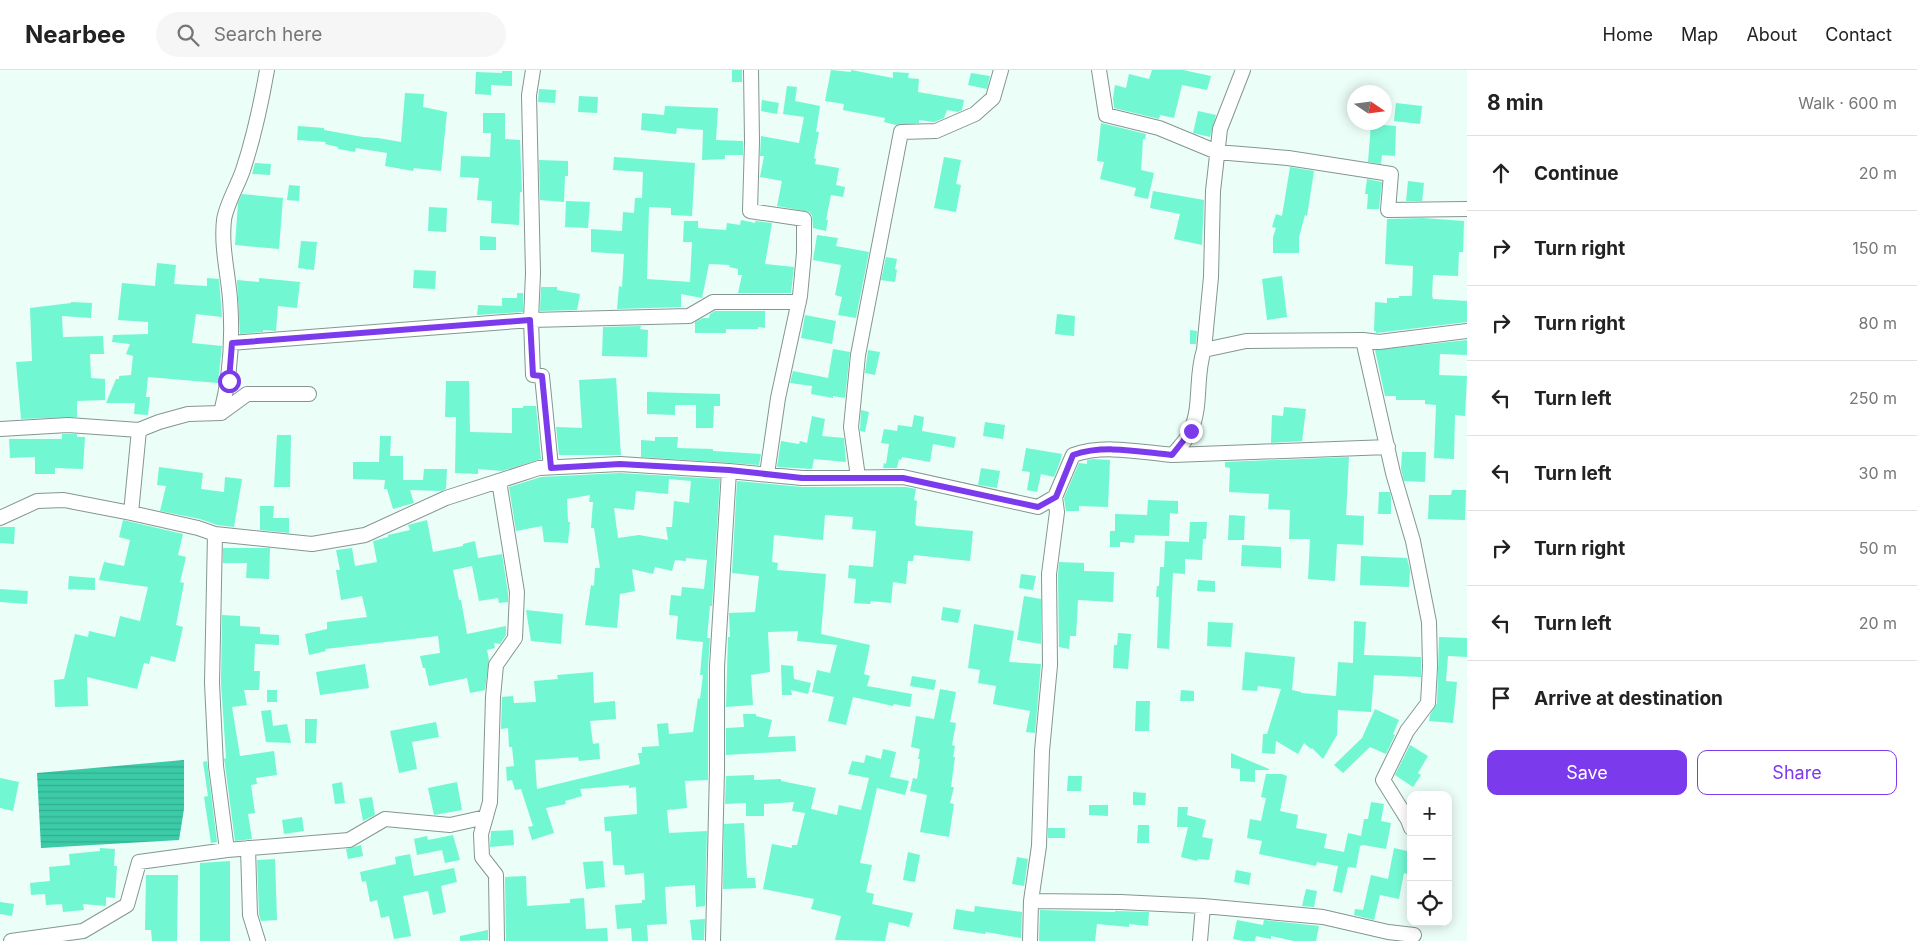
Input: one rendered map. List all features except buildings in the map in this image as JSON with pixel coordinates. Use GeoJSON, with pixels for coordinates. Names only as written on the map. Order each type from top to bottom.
{"type":"FeatureCollection","features":[{"type":"Feature","properties":{"kind":"street"},"geometry":{"type":"LineString","coordinates":[[222,413],[229,381],[232,343],[230,298],[224,262],[224,218],[243,170],[258,120],[267,70]]}},
{"type":"Feature","properties":{"kind":"street"},"geometry":{"type":"LineString","coordinates":[[533,70],[529,95],[533,273],[530,320],[533,375],[542,376],[551,468]]}},
{"type":"Feature","properties":{"kind":"street"},"geometry":{"type":"LineString","coordinates":[[751,70],[752,141],[750,211],[804,219],[804,253],[798,302],[778,398],[767,474]]}},
{"type":"Feature","properties":{"kind":"street"},"geometry":{"type":"LineString","coordinates":[[858,478],[851,427],[858,355],[901,132],[936,131],[975,114],[993,98],[1001,70]]}},
{"type":"Feature","properties":{"kind":"street"},"geometry":{"type":"LineString","coordinates":[[1099,70],[1106,115],[1159,128],[1217,152],[1288,158],[1391,174],[1388,210],[1467,210]]}},
{"type":"Feature","properties":{"kind":"street"},"geometry":{"type":"LineString","coordinates":[[1172,455],[1191,431],[1198,399],[1200,362],[1204,350],[1211,277],[1213,191],[1220,129],[1243,70]]}},
{"type":"Feature","properties":{"kind":"street"},"geometry":{"type":"LineString","coordinates":[[232,343],[530,320],[689,316],[713,302],[798,302]]}},
{"type":"Feature","properties":{"kind":"street"},"geometry":{"type":"LineString","coordinates":[[1204,350],[1246,341],[1363,340],[1379,342],[1467,331]]}},
{"type":"Feature","properties":{"kind":"street"},"geometry":{"type":"LineString","coordinates":[[1363,340],[1393,473],[1413,541],[1429,622],[1430,667],[1428,703],[1407,731],[1383,780],[1407,818]]}},
{"type":"Feature","properties":{"kind":"street"},"geometry":{"type":"LineString","coordinates":[[0,429],[68,425],[139,430],[188,414],[222,413],[247,394],[309,394]]}},
{"type":"Feature","properties":{"kind":"street"},"geometry":{"type":"LineString","coordinates":[[131,513],[139,430]]}},
{"type":"Feature","properties":{"kind":"street"},"geometry":{"type":"LineString","coordinates":[[1030,941],[1031,901],[1038,846],[1042,751],[1050,665],[1049,574],[1057,512],[1056,497],[1073,455],[1088,450],[1107,449],[1172,455],[1388,446]]}},
{"type":"Feature","properties":{"kind":"street"},"geometry":{"type":"LineString","coordinates":[[0,518],[37,501],[64,500],[198,528],[215,534],[312,544],[365,535],[446,498],[539,468],[620,464],[729,470],[802,478],[903,478],[1038,507],[1056,497]]}},
{"type":"Feature","properties":{"kind":"street"},"geometry":{"type":"LineString","coordinates":[[713,941],[717,770],[716,667],[729,470]]}},
{"type":"Feature","properties":{"kind":"street"},"geometry":{"type":"LineString","coordinates":[[497,941],[496,875],[482,857],[481,834],[490,802],[493,697],[496,665],[515,638],[517,592],[500,481]]}},
{"type":"Feature","properties":{"kind":"street"},"geometry":{"type":"LineString","coordinates":[[215,534],[212,683],[216,766],[227,850]]}},
{"type":"Feature","properties":{"kind":"street"},"geometry":{"type":"LineString","coordinates":[[8,939],[83,931],[127,905],[139,862],[227,850],[349,840],[386,819],[450,826],[486,817]]}},
{"type":"Feature","properties":{"kind":"street"},"geometry":{"type":"LineString","coordinates":[[248,848],[250,915],[258,941]]}},
{"type":"Feature","properties":{"kind":"street"},"geometry":{"type":"LineString","coordinates":[[1031,901],[1120,902],[1203,906],[1324,917],[1388,932],[1414,933]]}},
{"type":"Feature","properties":{"kind":"street"},"geometry":{"type":"LineString","coordinates":[[1200,941],[1203,906]]}},
{"type":"Feature","properties":{"kind":"shaded area"},"geometry":{"type":"Polygon","coordinates":[[[184,760],[184,809],[179,840],[41,848],[37,773],[184,760]]]}},
{"type":"Feature","properties":{"kind":"route"},"geometry":{"type":"LineString","coordinates":[[229,381],[232,343],[530,320],[533,375],[542,376],[547,410],[551,468],[620,464],[729,470],[802,478],[903,478],[1038,507],[1056,497],[1073,455],[1088,450],[1107,449],[1172,455],[1191,431]]}}]}
